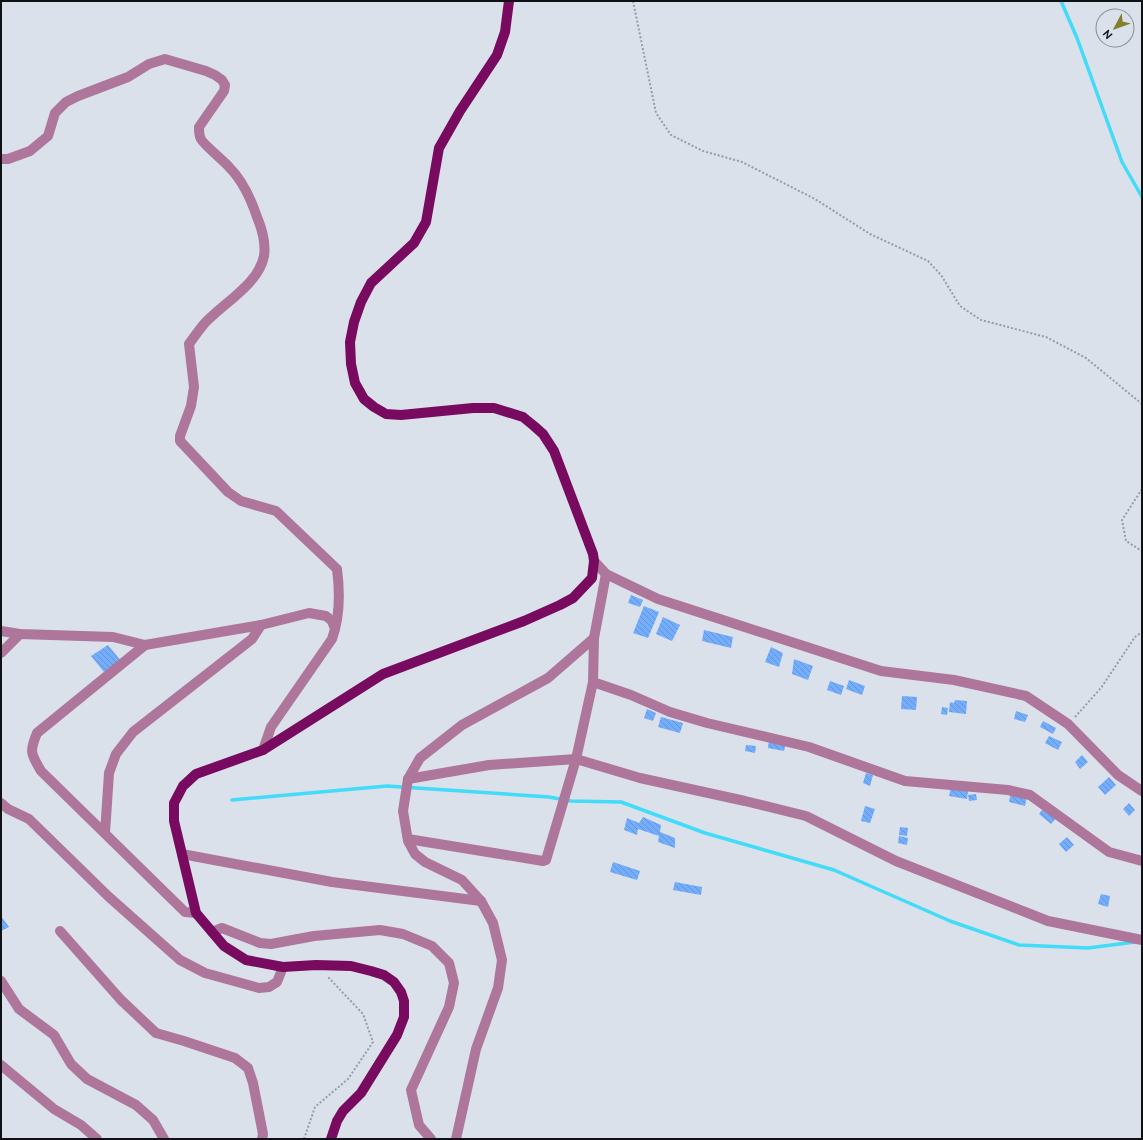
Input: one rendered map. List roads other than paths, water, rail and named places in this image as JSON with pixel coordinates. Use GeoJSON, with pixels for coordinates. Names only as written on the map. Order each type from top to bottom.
{"type":"FeatureCollection","features":[{"type":"Feature","properties":{"kind":"main road"},"geometry":{"type":"LineString","coordinates":[[331,1139],[337,1121],[343,1111],[361,1093],[397,1035],[404,1017],[404,1001],[401,992],[394,982],[384,975],[351,966],[316,965],[283,967],[246,960],[224,946],[196,913],[174,821],[174,803],[183,786],[196,774],[262,750],[383,674],[516,624],[560,605],[573,598],[592,578],[594,561],[593,554],[554,451],[543,434],[534,426],[523,417],[494,408],[472,408],[401,415],[386,414],[364,399],[354,383],[351,364],[350,342],[360,302],[371,283],[414,243],[426,222],[439,148],[447,132],[497,55],[505,32],[509,1]]}},
{"type":"Feature","properties":{"kind":"street"},"geometry":{"type":"LineString","coordinates":[[1,159],[8,159],[30,151],[48,136],[55,113],[66,102],[128,77],[149,64],[165,59],[206,71],[222,80],[225,84],[224,91],[199,127],[199,134],[201,140],[236,174],[251,199],[265,244],[264,257],[258,271],[249,283],[204,324],[189,344],[194,387],[191,406],[180,436],[180,441],[228,492],[242,501],[276,511],[337,569],[339,598],[335,629],[332,638],[271,727],[262,750]]}},
{"type":"Feature","properties":{"kind":"street"},"geometry":{"type":"LineString","coordinates":[[594,561],[606,574],[658,599],[881,671],[954,680],[1026,696],[1068,724],[1118,775],[1142,790]]}},
{"type":"Feature","properties":{"kind":"street"},"geometry":{"type":"LineString","coordinates":[[408,839],[543,862],[546,860],[576,759],[593,682],[594,638],[606,574]]}},
{"type":"Feature","properties":{"kind":"street"},"geometry":{"type":"LineString","coordinates":[[1,631],[20,634],[113,637],[145,645],[261,625],[309,613],[326,616],[332,621],[335,629]]}},
{"type":"Feature","properties":{"kind":"street"},"geometry":{"type":"LineString","coordinates":[[105,833],[110,773],[116,754],[133,732],[252,639],[261,625]]}},
{"type":"Feature","properties":{"kind":"street"},"geometry":{"type":"LineString","coordinates":[[1,653],[20,634]]}},
{"type":"Feature","properties":{"kind":"street"},"geometry":{"type":"LineString","coordinates":[[456,1139],[476,1049],[498,988],[502,960],[493,922],[481,901],[462,880],[425,862],[416,854],[408,839],[403,810],[408,779],[420,758],[462,725],[548,678],[594,638]]}},
{"type":"Feature","properties":{"kind":"street"},"geometry":{"type":"LineString","coordinates":[[145,645],[37,733],[31,746],[32,756],[41,771],[185,912],[196,913]]}},
{"type":"Feature","properties":{"kind":"street"},"geometry":{"type":"LineString","coordinates":[[593,682],[631,695],[670,712],[707,723],[809,747],[906,780],[1008,790],[1030,795],[1109,852],[1142,861]]}},
{"type":"Feature","properties":{"kind":"street"},"geometry":{"type":"LineString","coordinates":[[408,779],[489,765],[576,759],[640,778],[806,816],[896,861],[1048,921],[1142,940]]}},
{"type":"Feature","properties":{"kind":"street"},"geometry":{"type":"LineString","coordinates":[[1,803],[8,809],[29,819],[109,897],[180,960],[205,973],[259,988],[269,987],[277,982],[283,967]]}},
{"type":"Feature","properties":{"kind":"street"},"geometry":{"type":"LineString","coordinates":[[182,854],[332,882],[481,901]]}},
{"type":"Feature","properties":{"kind":"street"},"geometry":{"type":"LineString","coordinates":[[212,932],[222,928],[260,943],[271,944],[314,936],[380,930],[403,934],[432,946],[450,963],[454,983],[449,1006],[411,1090],[419,1125],[431,1139]]}},
{"type":"Feature","properties":{"kind":"street"},"geometry":{"type":"LineString","coordinates":[[60,931],[122,1000],[156,1033],[235,1058],[248,1068],[253,1083],[262,1126],[262,1139]]}},
{"type":"Feature","properties":{"kind":"street"},"geometry":{"type":"LineString","coordinates":[[1,981],[19,1009],[54,1035],[71,1064],[87,1079],[136,1105],[153,1120],[164,1139]]}},
{"type":"Feature","properties":{"kind":"street"},"geometry":{"type":"LineString","coordinates":[[1,1065],[54,1109],[81,1124],[97,1139]]}},
{"type":"Feature","properties":{"kind":"waterway"},"geometry":{"type":"LineString","coordinates":[[1061,1],[1077,38],[1122,162],[1142,197]]}},
{"type":"Feature","properties":{"kind":"waterway"},"geometry":{"type":"LineString","coordinates":[[232,800],[387,786],[549,797],[571,801],[621,802],[705,833],[834,870],[950,921],[1019,945],[1088,948],[1135,942]]}}]}
